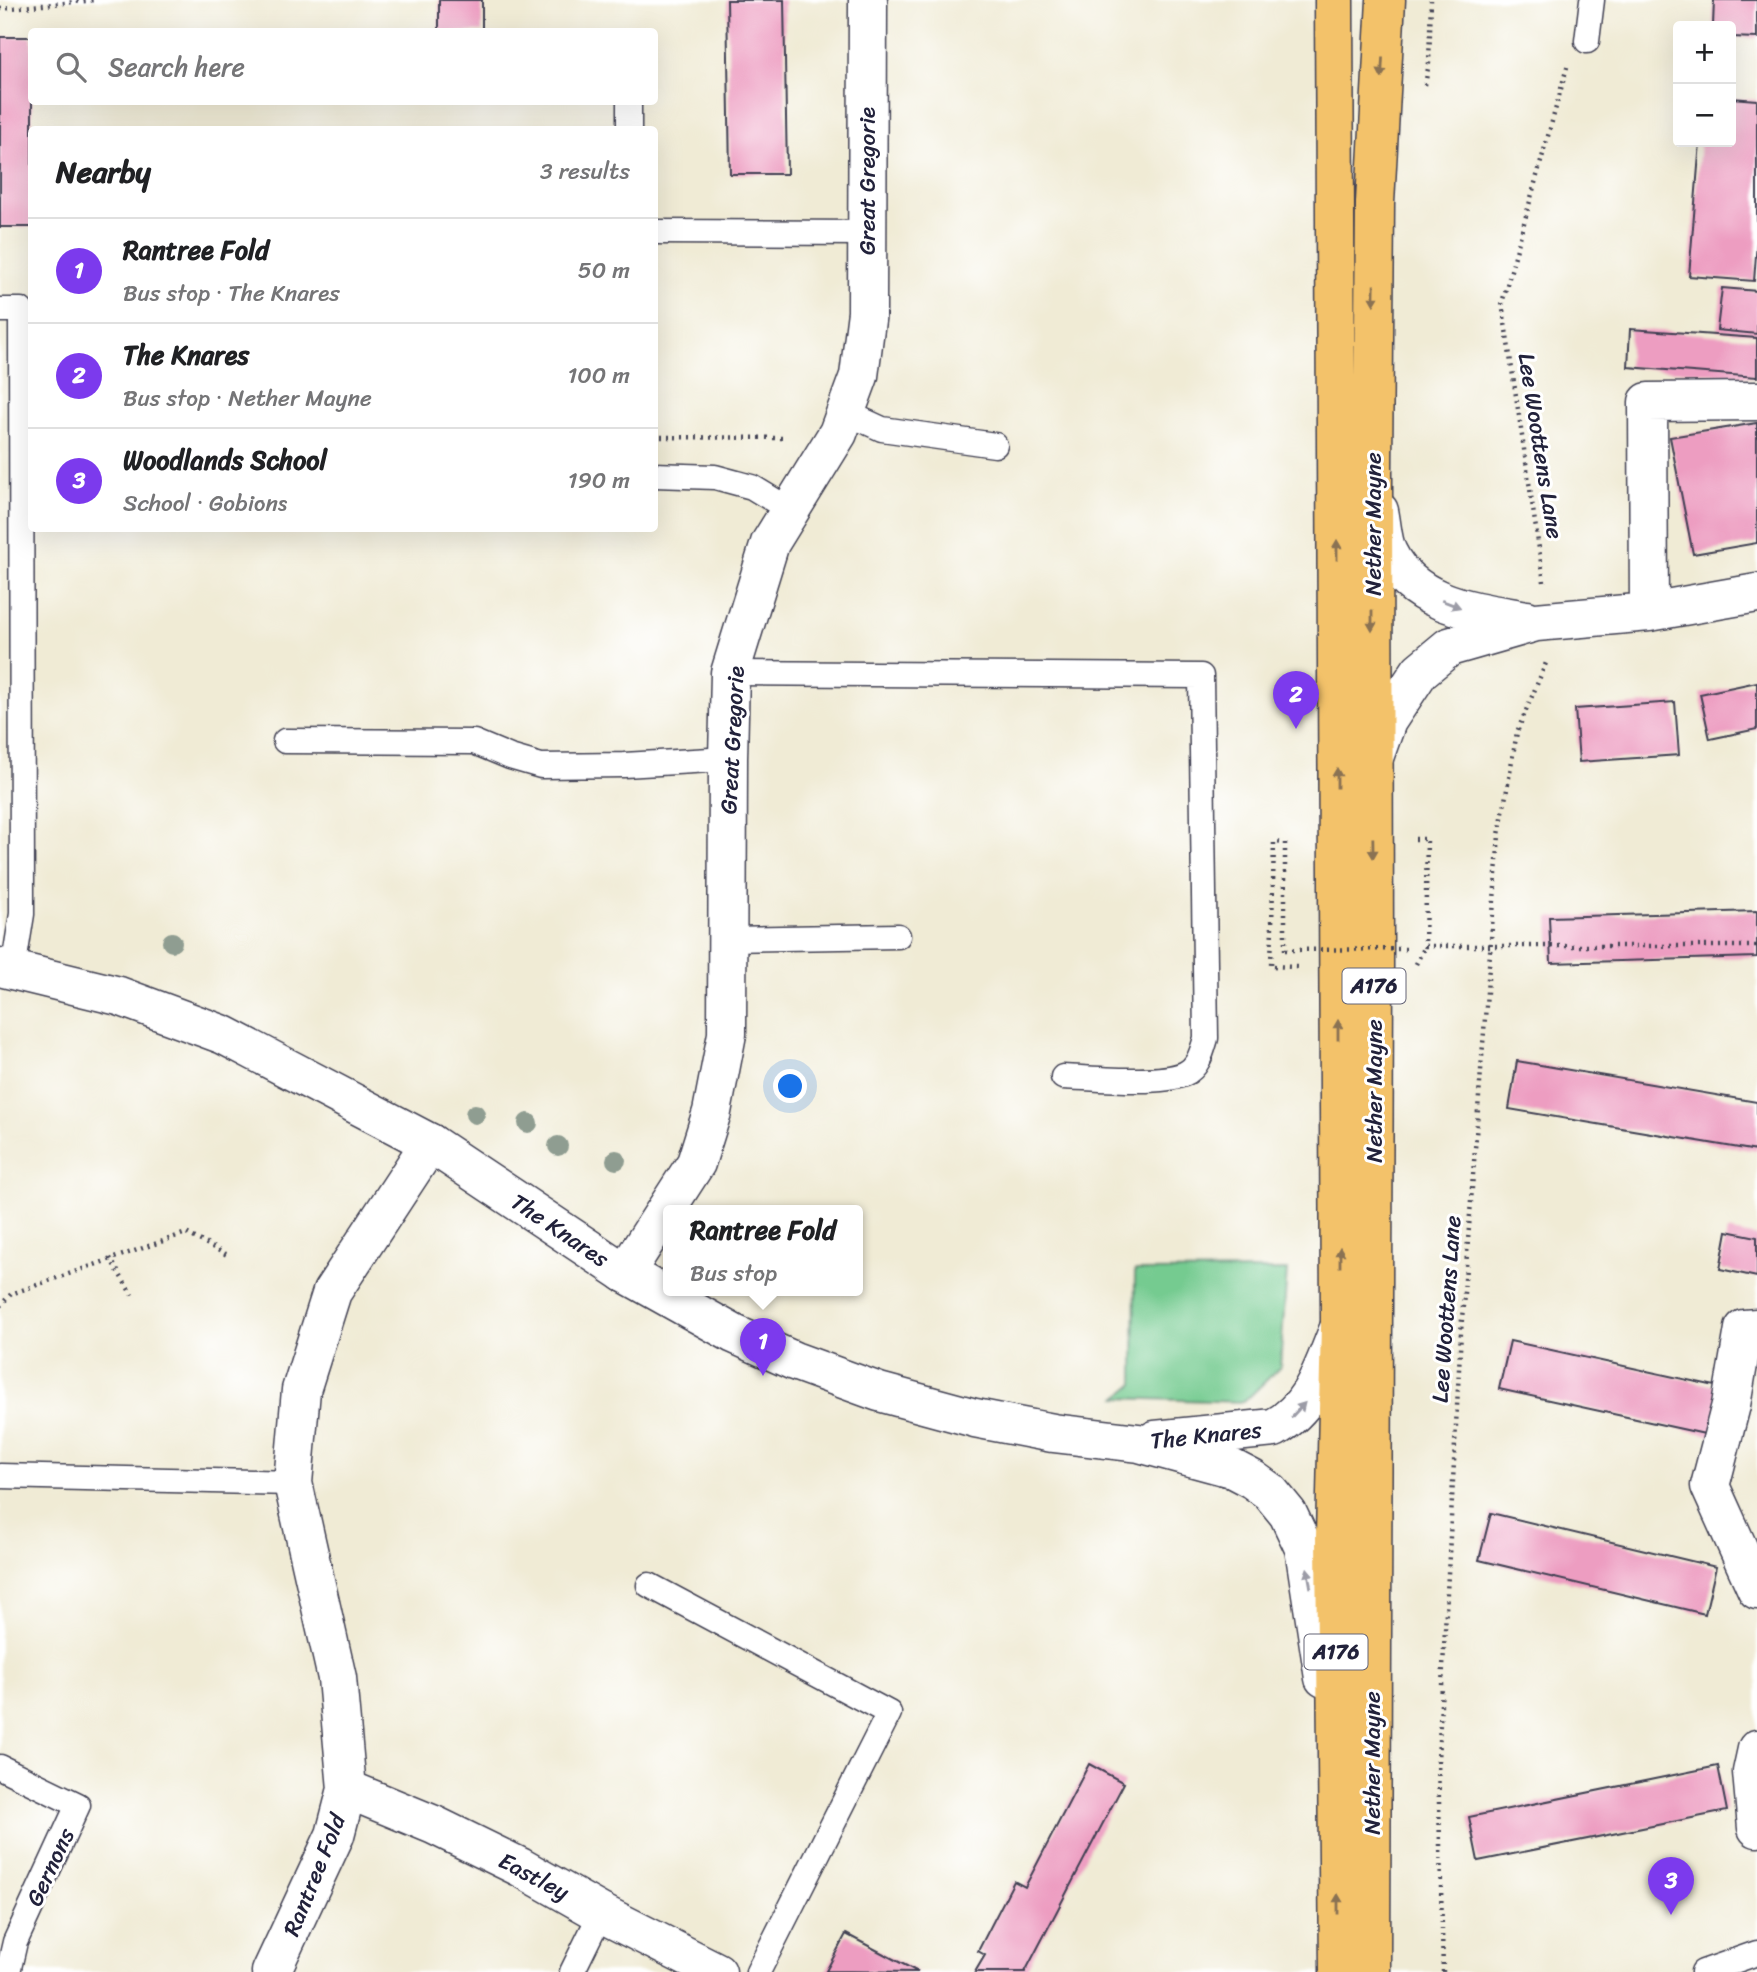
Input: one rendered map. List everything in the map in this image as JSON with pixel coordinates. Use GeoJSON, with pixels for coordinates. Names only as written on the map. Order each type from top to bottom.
{"type":"FeatureCollection","features":[{"type":"Feature","properties":{"kind":"main road","name":"Nether Mayne"},"geometry":{"type":"LineString","coordinates":[[1334,0],[1340,1325],[1335,1537],[1339,1972]]}},
{"type":"Feature","properties":{"kind":"main road","name":"Nether Mayne"},"geometry":{"type":"LineString","coordinates":[[1371,1972],[1373,472],[1375,203],[1385,0]]}},
{"type":"Feature","properties":{"kind":"street","name":"Great Gregorie"},"geometry":{"type":"LineString","coordinates":[[668,1205],[695,1163],[712,1112],[727,1034],[730,673],[770,543],[838,433],[859,376],[867,312],[868,0]]}},
{"type":"Feature","properties":{"kind":"street"},"geometry":{"type":"LineString","coordinates":[[1649,612],[1648,402],[1757,401]]}},
{"type":"Feature","properties":{"kind":"street"},"geometry":{"type":"LineString","coordinates":[[1373,472],[1386,550],[1403,577],[1429,596],[1464,609],[1541,608],[1649,612],[1757,593]]}},
{"type":"Feature","properties":{"kind":"street"},"geometry":{"type":"LineString","coordinates":[[1372,763],[1387,721],[1420,671],[1449,647],[1541,608]]}},
{"type":"Feature","properties":{"kind":"street","name":"The Knares"},"geometry":{"type":"LineString","coordinates":[[6,968],[119,996],[223,1035],[430,1143],[625,1273],[663,1294]]}},
{"type":"Feature","properties":{"kind":"street","name":"Rantree Fold"},"geometry":{"type":"LineString","coordinates":[[271,1972],[335,1835],[347,1788],[337,1678],[293,1483],[301,1390],[332,1292],[430,1143]]}},
{"type":"Feature","properties":{"kind":"street","name":"Great Gregorie"},"geometry":{"type":"LineString","coordinates":[[625,1273],[663,1213]]}},
{"type":"Feature","properties":{"kind":"street","name":"The Knares"},"geometry":{"type":"LineString","coordinates":[[666,1296],[734,1334],[794,1361],[879,1392],[975,1418],[1053,1433],[1139,1443],[1231,1468],[1252,1479],[1270,1492],[1288,1514],[1304,1548],[1337,1766]]}},
{"type":"Feature","properties":{"kind":"street","name":"The Knares"},"geometry":{"type":"LineString","coordinates":[[1139,1443],[1207,1433],[1229,1434],[1274,1428],[1288,1420],[1304,1405],[1313,1391],[1340,1325]]}},
{"type":"Feature","properties":{"kind":"street"},"geometry":{"type":"LineString","coordinates":[[1757,1328],[1744,1329],[1731,1405],[1710,1486],[1757,1590]]}},
{"type":"Feature","properties":{"kind":"street"},"geometry":{"type":"LineString","coordinates":[[1757,1749],[1752,1772],[1757,1828]]}},
{"type":"Feature","properties":{"kind":"street","name":"Eastley"},"geometry":{"type":"LineString","coordinates":[[347,1788],[434,1825],[508,1861],[716,1972]]}},
{"type":"Feature","properties":{"kind":"lane"},"geometry":{"type":"LineString","coordinates":[[1578,49],[1592,0]]}},
{"type":"Feature","properties":{"kind":"lane"},"geometry":{"type":"LineString","coordinates":[[629,105],[629,126]]}},
{"type":"Feature","properties":{"kind":"lane"},"geometry":{"type":"LineString","coordinates":[[658,232],[868,233]]}},
{"type":"Feature","properties":{"kind":"lane"},"geometry":{"type":"LineString","coordinates":[[0,310],[21,310],[22,914],[6,968]]}},
{"type":"Feature","properties":{"kind":"lane"},"geometry":{"type":"LineString","coordinates":[[845,412],[882,429],[995,445]]}},
{"type":"Feature","properties":{"kind":"lane"},"geometry":{"type":"LineString","coordinates":[[658,475],[715,477],[752,487],[790,510]]}},
{"type":"Feature","properties":{"kind":"lane"},"geometry":{"type":"LineString","coordinates":[[730,673],[1201,676],[1206,1038],[1199,1060],[1185,1074],[1146,1080],[1063,1077]]}},
{"type":"Feature","properties":{"kind":"lane"},"geometry":{"type":"LineString","coordinates":[[285,741],[474,742],[510,758],[541,766],[624,765],[728,759]]}},
{"type":"Feature","properties":{"kind":"lane"},"geometry":{"type":"LineString","coordinates":[[728,939],[898,936]]}},
{"type":"Feature","properties":{"kind":"lane"},"geometry":{"type":"LineString","coordinates":[[0,1476],[293,1483]]}},
{"type":"Feature","properties":{"kind":"lane"},"geometry":{"type":"LineString","coordinates":[[649,1585],[888,1713],[758,1972]]}},
{"type":"Feature","properties":{"kind":"lane","name":"Gernons"},"geometry":{"type":"LineString","coordinates":[[0,1767],[78,1805],[15,1942],[8,1972]]}},
{"type":"Feature","properties":{"kind":"lane"},"geometry":{"type":"LineString","coordinates":[[572,1972],[601,1913]]}},
{"type":"Feature","properties":{"kind":"lane"},"geometry":{"type":"LineString","coordinates":[[1703,1972],[1757,1953]]}},
{"type":"Feature","properties":{"kind":"path"},"geometry":{"type":"LineString","coordinates":[[0,9],[96,0]]}},
{"type":"Feature","properties":{"kind":"path"},"geometry":{"type":"LineString","coordinates":[[1423,94],[1429,63],[1431,0]]}},
{"type":"Feature","properties":{"kind":"path","name":"Lee Woottens Lane"},"geometry":{"type":"LineString","coordinates":[[1541,608],[1502,303],[1578,49]]}},
{"type":"Feature","properties":{"kind":"path"},"geometry":{"type":"LineString","coordinates":[[658,437],[793,438]]}},
{"type":"Feature","properties":{"kind":"path","name":"Lee Woottens Lane"},"geometry":{"type":"LineString","coordinates":[[1443,1972],[1438,1760],[1461,1332],[1499,835],[1517,733],[1536,681],[1549,657]]}},
{"type":"Feature","properties":{"kind":"path"},"geometry":{"type":"LineString","coordinates":[[1413,839],[1427,839],[1425,946],[1757,946]]}},
{"type":"Feature","properties":{"kind":"path"},"geometry":{"type":"LineString","coordinates":[[1297,967],[1271,966],[1274,842],[1285,843],[1285,950],[1410,949],[1410,936]]}},
{"type":"Feature","properties":{"kind":"path"},"geometry":{"type":"LineString","coordinates":[[0,1306],[11,1294],[186,1233],[226,1255]]}},
{"type":"Feature","properties":{"kind":"path"},"geometry":{"type":"LineString","coordinates":[[110,1258],[132,1295]]}},
{"type":"Feature","properties":{"kind":"green space"},"geometry":{"type":"Polygon","coordinates":[[[1287,1270],[1280,1367],[1244,1402],[1117,1398],[1134,1384],[1135,1271],[1287,1270]]]}},
{"type":"Feature","properties":{"kind":"building"},"geometry":{"type":"Polygon","coordinates":[[[439,0],[482,0],[482,28],[439,28],[439,0]]]}},
{"type":"Feature","properties":{"kind":"building"},"geometry":{"type":"Polygon","coordinates":[[[727,0],[784,0],[787,174],[730,174],[727,0]]]}},
{"type":"Feature","properties":{"kind":"building"},"geometry":{"type":"Polygon","coordinates":[[[1714,0],[1757,0],[1757,38],[1736,37],[1736,21],[1713,21],[1714,0]]]}},
{"type":"Feature","properties":{"kind":"building"},"geometry":{"type":"Polygon","coordinates":[[[0,37],[28,37],[28,105],[32,105],[32,126],[28,126],[28,227],[0,227],[0,37]]]}},
{"type":"Feature","properties":{"kind":"building"},"geometry":{"type":"Polygon","coordinates":[[[1736,98],[1757,100],[1757,242],[1754,281],[1689,276],[1700,147],[1736,147],[1736,98]]]}},
{"type":"Feature","properties":{"kind":"building"},"geometry":{"type":"Polygon","coordinates":[[[1722,288],[1757,291],[1757,334],[1717,330],[1722,288]]]}},
{"type":"Feature","properties":{"kind":"building"},"geometry":{"type":"Polygon","coordinates":[[[1630,329],[1757,338],[1757,377],[1628,367],[1630,329]]]}},
{"type":"Feature","properties":{"kind":"building"},"geometry":{"type":"Polygon","coordinates":[[[1757,423],[1757,543],[1693,554],[1670,437],[1757,423]]]}},
{"type":"Feature","properties":{"kind":"building"},"geometry":{"type":"Polygon","coordinates":[[[1757,682],[1757,729],[1710,739],[1700,694],[1757,682]]]}},
{"type":"Feature","properties":{"kind":"building"},"geometry":{"type":"Polygon","coordinates":[[[1675,702],[1679,755],[1579,762],[1575,709],[1675,702]]]}},
{"type":"Feature","properties":{"kind":"building"},"geometry":{"type":"Polygon","coordinates":[[[1757,911],[1757,957],[1551,963],[1549,917],[1757,911]]]}},
{"type":"Feature","properties":{"kind":"building"},"geometry":{"type":"Polygon","coordinates":[[[1517,1061],[1757,1102],[1757,1151],[1509,1109],[1517,1061]]]}},
{"type":"Feature","properties":{"kind":"building"},"geometry":{"type":"Polygon","coordinates":[[[1727,1231],[1757,1237],[1757,1277],[1720,1269],[1727,1231]]]}},
{"type":"Feature","properties":{"kind":"building"},"geometry":{"type":"Polygon","coordinates":[[[1510,1341],[1724,1388],[1714,1436],[1499,1389],[1510,1341]]]}},
{"type":"Feature","properties":{"kind":"building"},"geometry":{"type":"Polygon","coordinates":[[[1491,1513],[1716,1567],[1705,1614],[1479,1560],[1491,1513]]]}},
{"type":"Feature","properties":{"kind":"building"},"geometry":{"type":"Polygon","coordinates":[[[1089,1764],[1124,1783],[1025,1972],[975,1972],[985,1955],[978,1951],[1014,1881],[1025,1887],[1089,1764]]]}},
{"type":"Feature","properties":{"kind":"building"},"geometry":{"type":"Polygon","coordinates":[[[1718,1766],[1727,1811],[1478,1861],[1469,1817],[1718,1766]]]}},
{"type":"Feature","properties":{"kind":"building"},"geometry":{"type":"Polygon","coordinates":[[[846,1934],[918,1972],[826,1971],[846,1934]]]}},
{"type":"Feature","properties":{"kind":"place","name":"The Knares"},"geometry":{"type":"Point","coordinates":[1296,729]}},
{"type":"Feature","properties":{"kind":"place","name":"Rantree Fold"},"geometry":{"type":"Point","coordinates":[763,1376]}},
{"type":"Feature","properties":{"kind":"place","name":"Woodlands School"},"geometry":{"type":"Point","coordinates":[1671,1915]}}]}
